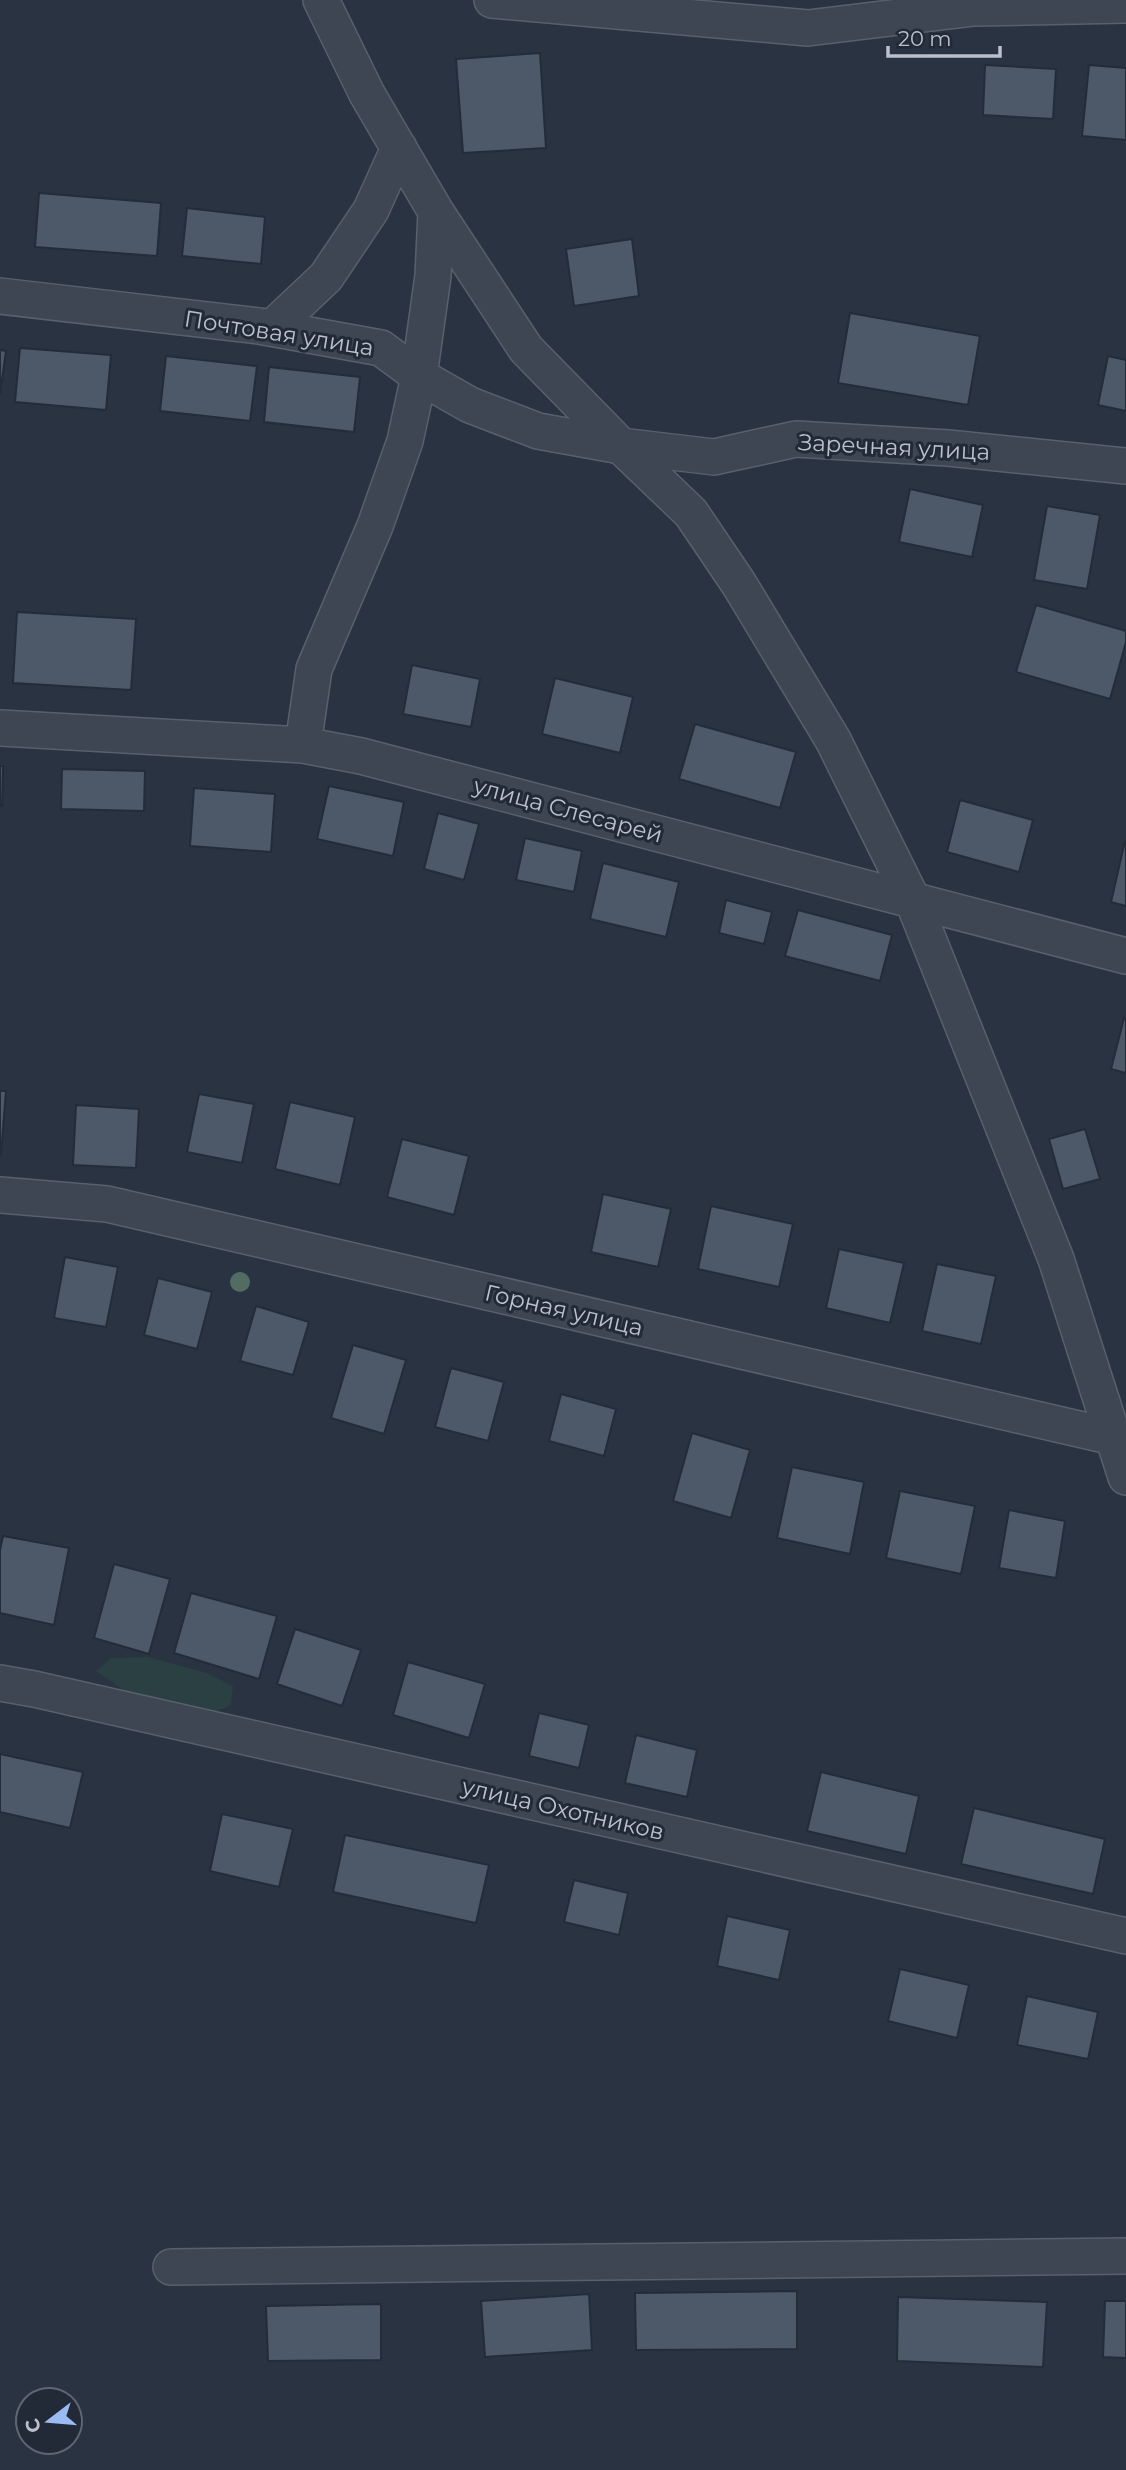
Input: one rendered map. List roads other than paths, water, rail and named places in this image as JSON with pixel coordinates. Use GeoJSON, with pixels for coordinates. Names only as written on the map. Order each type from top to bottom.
{"type":"FeatureCollection","features":[{"type":"Feature","properties":{"kind":"street"},"geometry":{"type":"LineString","coordinates":[[321,0],[367,94],[436,212],[526,349],[691,513],[739,584],[833,740],[913,901],[1056,1259],[1120,1439],[1126,1477]]}},
{"type":"Feature","properties":{"kind":"street"},"geometry":{"type":"LineString","coordinates":[[492,0],[808,28],[975,4],[1126,5]]}},
{"type":"Feature","properties":{"kind":"street"},"geometry":{"type":"LineString","coordinates":[[272,328],[326,276],[371,210],[399,148]]}},
{"type":"Feature","properties":{"kind":"street"},"geometry":{"type":"LineString","coordinates":[[303,744],[314,669],[375,526],[405,441],[419,376],[433,276],[436,212]]}},
{"type":"Feature","properties":{"kind":"street","name":"Почтовая улица"},"geometry":{"type":"LineString","coordinates":[[0,296],[272,328],[381,348],[419,376],[470,405],[538,431],[621,446]]}},
{"type":"Feature","properties":{"kind":"street","name":"Заречная улица"},"geometry":{"type":"LineString","coordinates":[[621,446],[714,457],[796,439],[948,448],[1126,466]]}},
{"type":"Feature","properties":{"kind":"street","name":"улица Слесарей"},"geometry":{"type":"LineString","coordinates":[[0,728],[303,744],[361,756],[1126,956]]}},
{"type":"Feature","properties":{"kind":"street","name":"Горная улица"},"geometry":{"type":"LineString","coordinates":[[0,1195],[107,1204],[1120,1439]]}},
{"type":"Feature","properties":{"kind":"street","name":"улица Охотников"},"geometry":{"type":"LineString","coordinates":[[0,1683],[1126,1937]]}},
{"type":"Feature","properties":{"kind":"street"},"geometry":{"type":"LineString","coordinates":[[172,2267],[1126,2256]]}}]}
